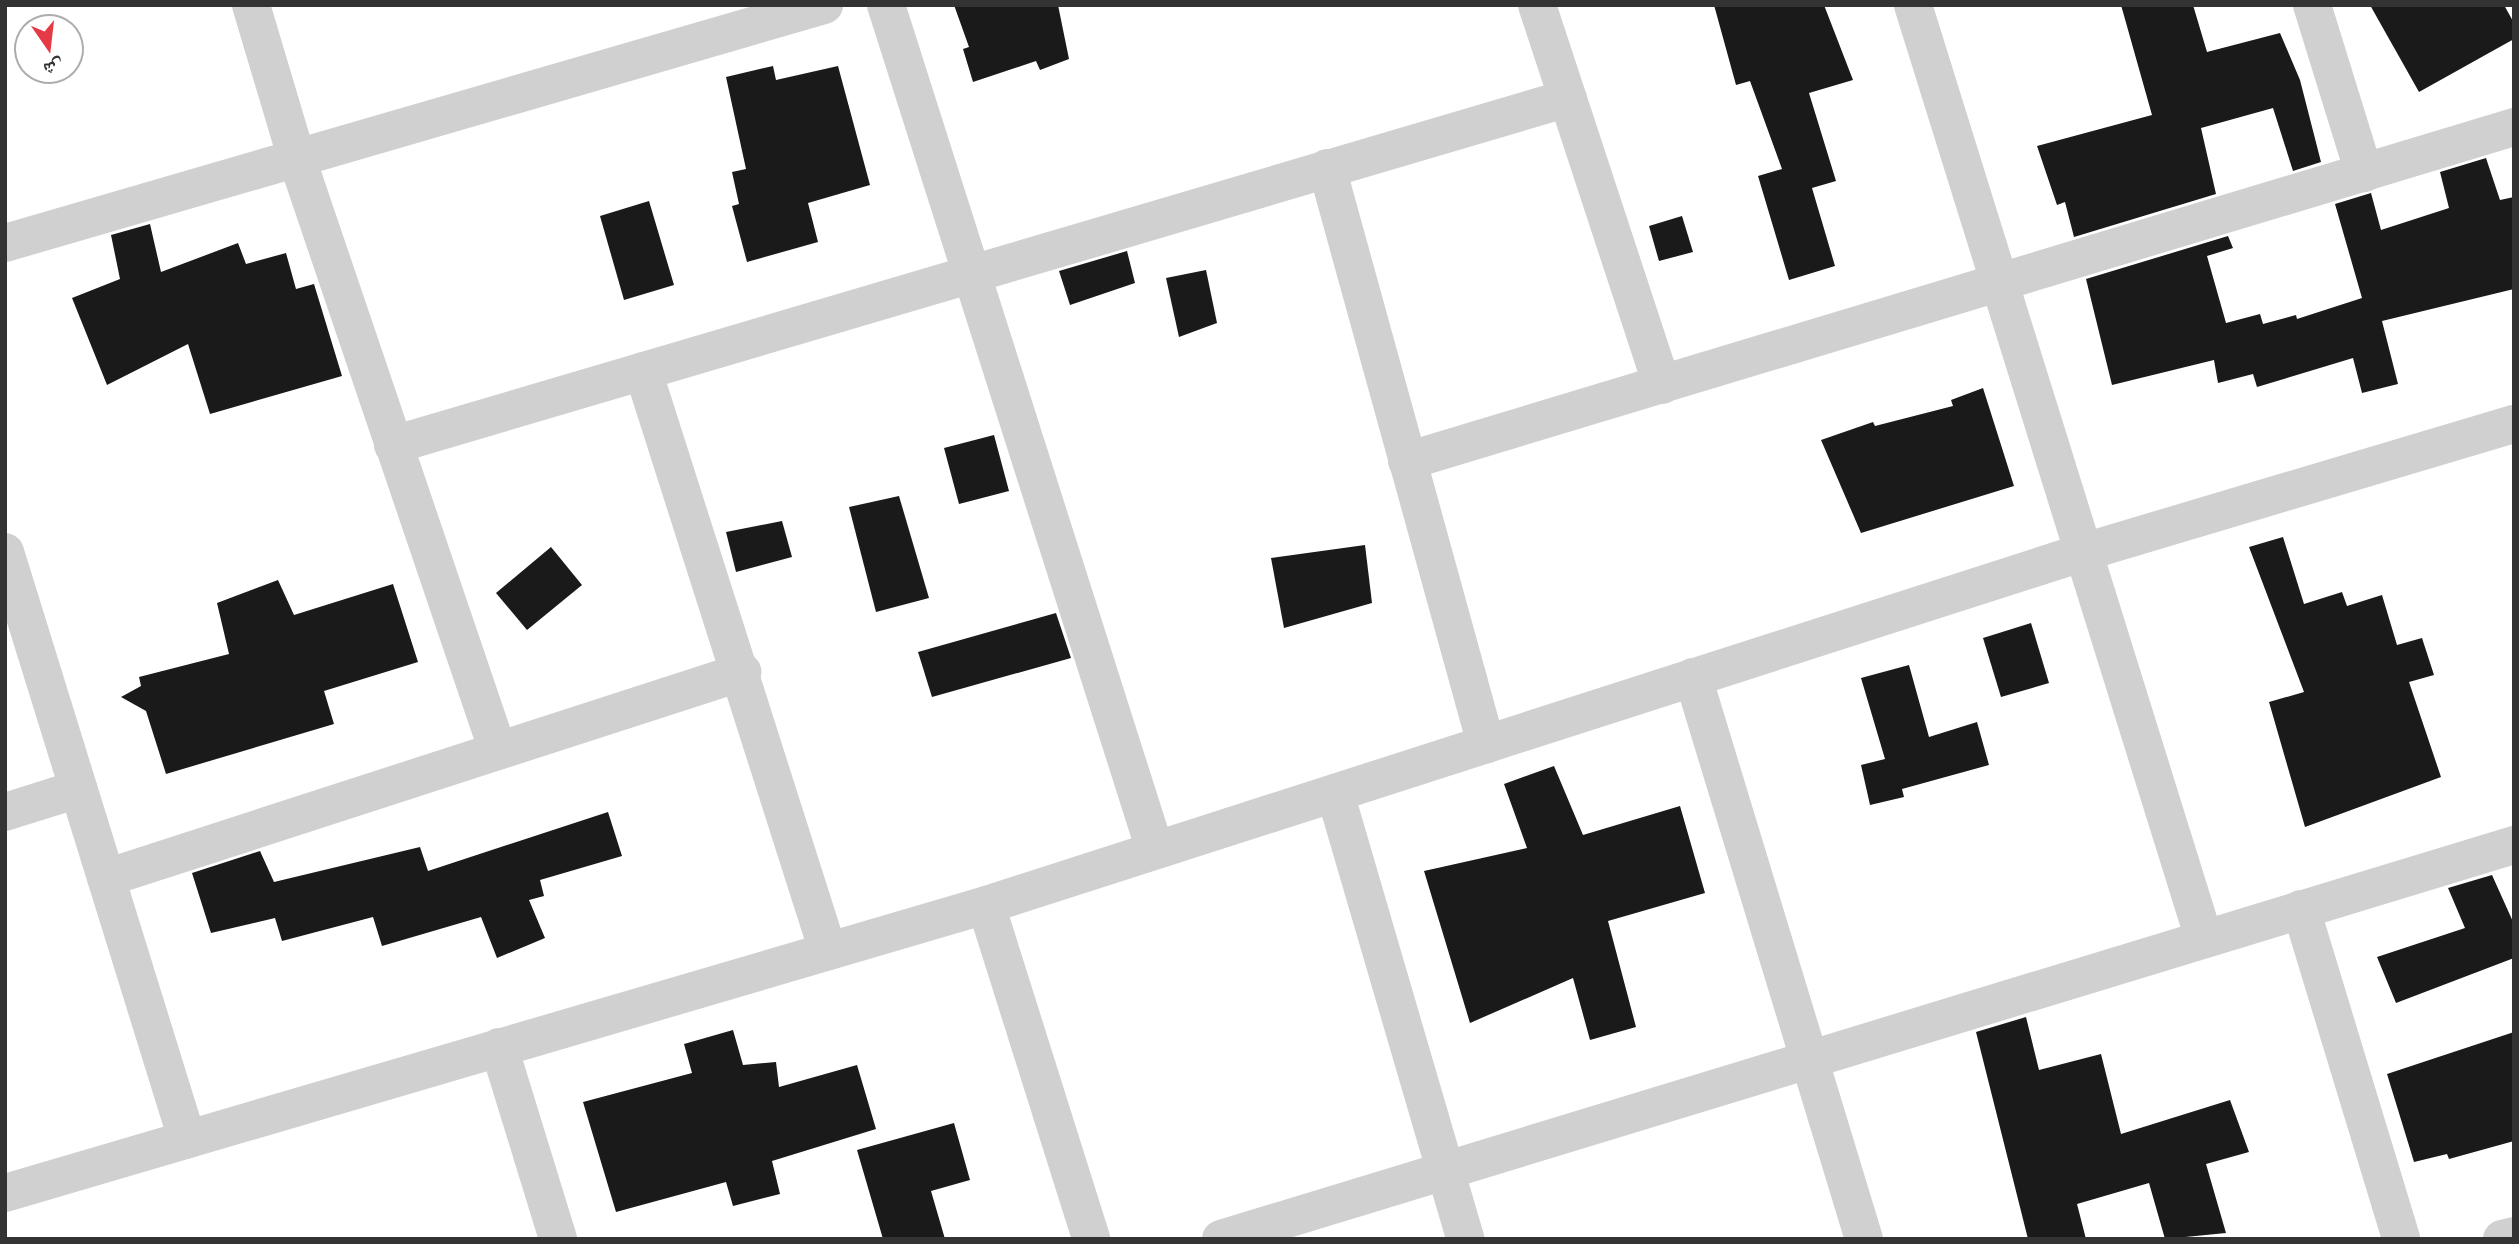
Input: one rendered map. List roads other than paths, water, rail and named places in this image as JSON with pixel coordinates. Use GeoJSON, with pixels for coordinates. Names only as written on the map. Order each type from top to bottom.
{"type":"FeatureCollection","features":[{"type":"Feature","properties":{"kind":"street"},"geometry":{"type":"LineString","coordinates":[[251,5],[296,159],[498,751]]}},
{"type":"Feature","properties":{"kind":"street"},"geometry":{"type":"LineString","coordinates":[[5,243],[824,5]]}},
{"type":"Feature","properties":{"kind":"street"},"geometry":{"type":"LineString","coordinates":[[886,5],[1155,850]]}},
{"type":"Feature","properties":{"kind":"street"},"geometry":{"type":"LineString","coordinates":[[1537,5],[1662,385]]}},
{"type":"Feature","properties":{"kind":"street"},"geometry":{"type":"LineString","coordinates":[[1913,5],[1997,285],[2084,552],[2204,939]]}},
{"type":"Feature","properties":{"kind":"street"},"geometry":{"type":"LineString","coordinates":[[2312,5],[2364,173]]}},
{"type":"Feature","properties":{"kind":"street"},"geometry":{"type":"LineString","coordinates":[[393,445],[1568,97]]}},
{"type":"Feature","properties":{"kind":"street"},"geometry":{"type":"LineString","coordinates":[[1407,461],[2514,127]]}},
{"type":"Feature","properties":{"kind":"street"},"geometry":{"type":"LineString","coordinates":[[1327,168],[1486,744]]}},
{"type":"Feature","properties":{"kind":"street"},"geometry":{"type":"LineString","coordinates":[[643,371],[742,672],[828,951]]}},
{"type":"Feature","properties":{"kind":"street"},"geometry":{"type":"LineString","coordinates":[[5,1193],[986,905],[2084,552],[2514,424]]}},
{"type":"Feature","properties":{"kind":"street"},"geometry":{"type":"LineString","coordinates":[[5,552],[187,1139]]}},
{"type":"Feature","properties":{"kind":"street"},"geometry":{"type":"LineString","coordinates":[[106,878],[742,672]]}},
{"type":"Feature","properties":{"kind":"street"},"geometry":{"type":"LineString","coordinates":[[1693,677],[1864,1239]]}},
{"type":"Feature","properties":{"kind":"street"},"geometry":{"type":"LineString","coordinates":[[5,812],[78,789]]}},
{"type":"Feature","properties":{"kind":"street"},"geometry":{"type":"LineString","coordinates":[[1335,793],[1465,1239]]}},
{"type":"Feature","properties":{"kind":"street"},"geometry":{"type":"LineString","coordinates":[[1221,1239],[1443,1169],[1811,1060],[2514,845]]}},
{"type":"Feature","properties":{"kind":"street"},"geometry":{"type":"LineString","coordinates":[[986,905],[1091,1239]]}},
{"type":"Feature","properties":{"kind":"street"},"geometry":{"type":"LineString","coordinates":[[2301,909],[2401,1239]]}},
{"type":"Feature","properties":{"kind":"street"},"geometry":{"type":"LineString","coordinates":[[499,1047],[558,1239]]}},
{"type":"Feature","properties":{"kind":"street"},"geometry":{"type":"LineString","coordinates":[[2502,1239],[2514,1236]]}}]}
